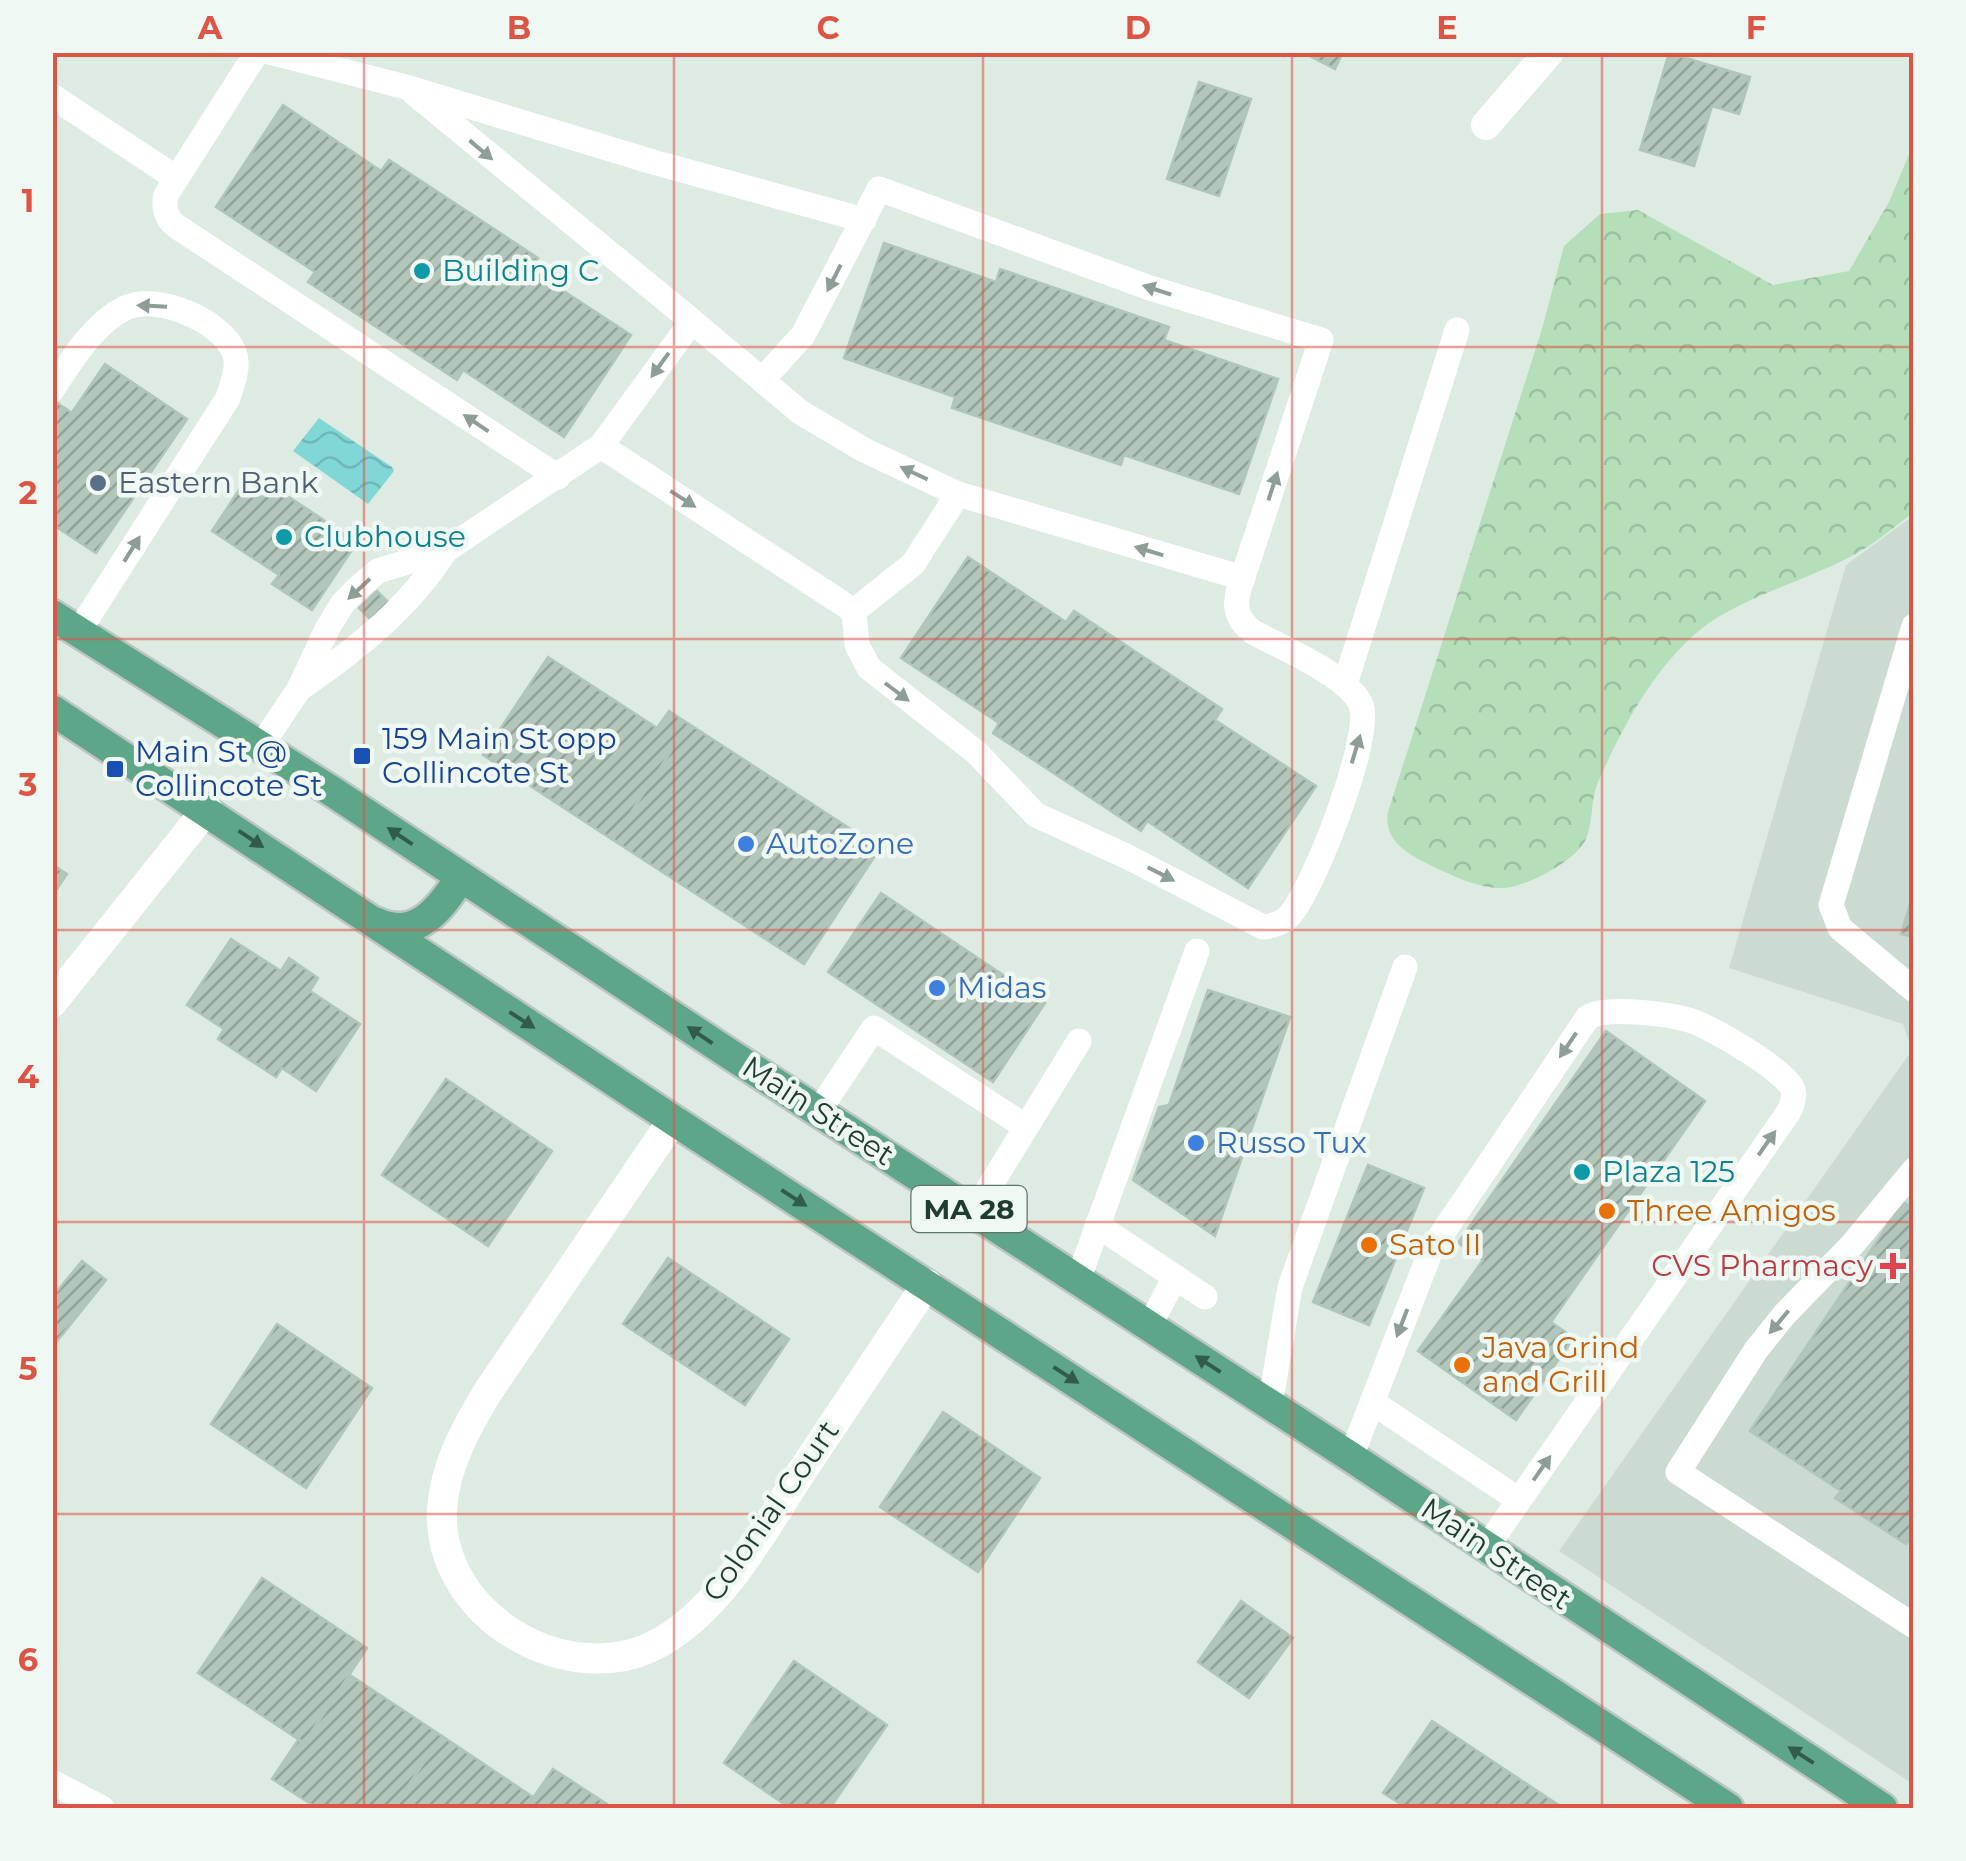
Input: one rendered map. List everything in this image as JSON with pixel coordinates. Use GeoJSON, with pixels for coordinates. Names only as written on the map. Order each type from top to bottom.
{"type":"FeatureCollection","features":[{"type":"Feature","properties":{"kind":"main road","name":"Main Street"},"geometry":{"type":"LineString","coordinates":[[52,614],[261,746],[1351,1457],[1882,1808]]}},
{"type":"Feature","properties":{"kind":"main road","name":"MA 28"},"geometry":{"type":"LineString","coordinates":[[52,710],[1728,1808]]}},
{"type":"Feature","properties":{"kind":"main road"},"geometry":{"type":"LineString","coordinates":[[365,917],[396,929],[422,923],[440,910],[461,877]]}},
{"type":"Feature","properties":{"kind":"street"},"geometry":{"type":"LineString","coordinates":[[1486,125],[1548,52]]}},
{"type":"Feature","properties":{"kind":"street"},"geometry":{"type":"LineString","coordinates":[[52,1002],[206,809]]}},
{"type":"Feature","properties":{"kind":"street","name":"Colonial Court"},"geometry":{"type":"LineString","coordinates":[[673,1120],[489,1390],[468,1424],[446,1484],[442,1522],[450,1560],[478,1607],[515,1636],[541,1648],[598,1659],[632,1655],[680,1629],[704,1608],[735,1569],[926,1284]]}},
{"type":"Feature","properties":{"kind":"lane"},"geometry":{"type":"LineString","coordinates":[[257,52],[166,195],[164,207],[176,226],[558,477]]}},
{"type":"Feature","properties":{"kind":"lane"},"geometry":{"type":"LineString","coordinates":[[270,52],[406,87],[653,162],[864,220]]}},
{"type":"Feature","properties":{"kind":"lane"},"geometry":{"type":"LineString","coordinates":[[406,87],[800,412],[830,431],[958,494],[1242,578]]}},
{"type":"Feature","properties":{"kind":"lane"},"geometry":{"type":"LineString","coordinates":[[52,96],[176,178]]}},
{"type":"Feature","properties":{"kind":"lane"},"geometry":{"type":"LineString","coordinates":[[763,378],[803,334],[879,189],[1150,288],[1321,340],[1242,578],[1236,608],[1247,628],[1345,684],[1360,703],[1363,728],[1326,849],[1288,918],[1275,926],[1263,927],[1126,856],[1036,815],[977,753],[869,668],[857,645],[854,611]]}},
{"type":"Feature","properties":{"kind":"lane"},"geometry":{"type":"LineString","coordinates":[[52,390],[77,352],[110,319],[142,302],[161,304],[208,324],[235,353],[236,374],[228,398],[80,631]]}},
{"type":"Feature","properties":{"kind":"lane"},"geometry":{"type":"LineString","coordinates":[[261,746],[299,689],[326,628],[360,586],[378,571],[446,550],[601,446],[692,321]]}},
{"type":"Feature","properties":{"kind":"lane"},"geometry":{"type":"LineString","coordinates":[[1345,684],[1457,330]]}},
{"type":"Feature","properties":{"kind":"lane"},"geometry":{"type":"LineString","coordinates":[[601,446],[854,611]]}},
{"type":"Feature","properties":{"kind":"lane"},"geometry":{"type":"LineString","coordinates":[[854,611],[913,564],[958,494]]}},
{"type":"Feature","properties":{"kind":"lane"},"geometry":{"type":"LineString","coordinates":[[299,689],[349,655],[412,599],[446,550]]}},
{"type":"Feature","properties":{"kind":"lane"},"geometry":{"type":"LineString","coordinates":[[1914,626],[1830,905],[1840,928],[1914,990]]}},
{"type":"Feature","properties":{"kind":"lane"},"geometry":{"type":"LineString","coordinates":[[1078,1280],[1197,951]]}},
{"type":"Feature","properties":{"kind":"lane"},"geometry":{"type":"LineString","coordinates":[[1270,1405],[1290,1286],[1405,967]]}},
{"type":"Feature","properties":{"kind":"lane"},"geometry":{"type":"LineString","coordinates":[[1351,1457],[1431,1250],[1588,1017],[1607,1011],[1688,1020],[1716,1032],[1766,1065],[1790,1084],[1792,1108],[1486,1548]]}},
{"type":"Feature","properties":{"kind":"lane"},"geometry":{"type":"LineString","coordinates":[[818,1112],[874,1028],[1026,1127]]}},
{"type":"Feature","properties":{"kind":"lane"},"geometry":{"type":"LineString","coordinates":[[974,1212],[1080,1041]]}},
{"type":"Feature","properties":{"kind":"lane"},"geometry":{"type":"LineString","coordinates":[[1914,1170],[1852,1246],[1774,1326],[1678,1472],[1914,1626]]}},
{"type":"Feature","properties":{"kind":"lane"},"geometry":{"type":"LineString","coordinates":[[1098,1225],[1205,1296]]}},
{"type":"Feature","properties":{"kind":"lane"},"geometry":{"type":"LineString","coordinates":[[1149,1326],[1176,1276]]}},
{"type":"Feature","properties":{"kind":"lane"},"geometry":{"type":"LineString","coordinates":[[1372,1402],[1519,1500]]}},
{"type":"Feature","properties":{"kind":"lane"},"geometry":{"type":"LineString","coordinates":[[52,1782],[102,1808]]}},
{"type":"Feature","properties":{"kind":"shaded area"},"geometry":{"type":"Polygon","coordinates":[[[1913,516],[1913,1784],[1559,1551],[1912,1050],[1903,1024],[1729,968],[1846,565],[1913,516]]]}},
{"type":"Feature","properties":{"kind":"green space"},"geometry":{"type":"Polygon","coordinates":[[[1913,145],[1913,513],[1857,553],[1734,608],[1683,645],[1629,719],[1596,787],[1586,839],[1562,864],[1526,883],[1494,888],[1458,878],[1407,852],[1390,831],[1388,812],[1542,329],[1564,246],[1600,214],[1638,210],[1773,285],[1849,271],[1889,202],[1913,145]]]}},
{"type":"Feature","properties":{"kind":"water"},"geometry":{"type":"Polygon","coordinates":[[[319,418],[392,467],[394,471],[368,504],[293,451],[319,418]]]}},
{"type":"Feature","properties":{"kind":"building"},"geometry":{"type":"Polygon","coordinates":[[[1302,52],[1343,52],[1335,69],[1302,52]]]}},
{"type":"Feature","properties":{"kind":"building"},"geometry":{"type":"Polygon","coordinates":[[[1669,53],[1750,77],[1739,114],[1712,106],[1694,166],[1640,150],[1669,53]]]}},
{"type":"Feature","properties":{"kind":"building"},"geometry":{"type":"Polygon","coordinates":[[[1199,82],[1251,99],[1219,196],[1167,179],[1199,82]]]}},
{"type":"Feature","properties":{"kind":"building","name":"Building C"},"geometry":{"type":"Polygon","coordinates":[[[283,105],[381,171],[389,160],[538,258],[530,269],[631,335],[564,437],[463,370],[457,380],[308,282],[315,272],[216,207],[283,105]]]}},
{"type":"Feature","properties":{"kind":"building"},"geometry":{"type":"Polygon","coordinates":[[[884,243],[996,282],[1000,269],[1169,327],[1164,340],[1278,379],[1239,494],[1124,455],[1121,465],[952,408],[955,397],[844,358],[884,243]]]}},
{"type":"Feature","properties":{"kind":"building","name":"Eastern Bank"},"geometry":{"type":"Polygon","coordinates":[[[105,364],[187,419],[96,553],[52,524],[52,442],[105,364]]]}},
{"type":"Feature","properties":{"kind":"building"},"geometry":{"type":"Polygon","coordinates":[[[52,399],[72,413],[52,442],[52,399]]]}},
{"type":"Feature","properties":{"kind":"building","name":"Clubhouse"},"geometry":{"type":"Polygon","coordinates":[[[251,472],[357,542],[312,610],[272,584],[279,575],[212,531],[251,472]]]}},
{"type":"Feature","properties":{"kind":"building"},"geometry":{"type":"Polygon","coordinates":[[[968,557],[1066,622],[1074,611],[1222,709],[1215,720],[1316,786],[1248,888],[1147,821],[1141,831],[993,733],[999,723],[901,658],[968,557]]]}},
{"type":"Feature","properties":{"kind":"building"},"geometry":{"type":"Polygon","coordinates":[[[377,591],[389,603],[371,620],[359,608],[377,591]]]}},
{"type":"Feature","properties":{"kind":"building"},"geometry":{"type":"Polygon","coordinates":[[[548,657],[657,728],[669,711],[689,724],[613,840],[483,755],[548,657]]]}},
{"type":"Feature","properties":{"kind":"building","name":"AutoZone"},"geometry":{"type":"Polygon","coordinates":[[[689,724],[880,848],[804,964],[613,840],[689,724]]]}},
{"type":"Feature","properties":{"kind":"building"},"geometry":{"type":"Polygon","coordinates":[[[52,864],[67,874],[52,896],[52,864]]]}},
{"type":"Feature","properties":{"kind":"building"},"geometry":{"type":"Polygon","coordinates":[[[1914,891],[1914,937],[1901,934],[1914,891]]]}},
{"type":"Feature","properties":{"kind":"building","name":"Midas"},"geometry":{"type":"Polygon","coordinates":[[[881,893],[1045,1003],[993,1082],[828,972],[881,893]]]}},
{"type":"Feature","properties":{"kind":"building"},"geometry":{"type":"Polygon","coordinates":[[[231,939],[281,971],[289,958],[318,978],[310,991],[360,1024],[316,1091],[282,1068],[276,1077],[218,1039],[224,1029],[187,1005],[231,939]]]}},
{"type":"Feature","properties":{"kind":"building","name":"Russo Tux"},"geometry":{"type":"Polygon","coordinates":[[[1208,990],[1290,1017],[1215,1236],[1133,1180],[1159,1107],[1169,1105],[1208,990]]]}},
{"type":"Feature","properties":{"kind":"building","name":"Plaza 125"},"geometry":{"type":"Polygon","coordinates":[[[1606,1031],[1705,1101],[1551,1322],[1574,1338],[1516,1420],[1418,1351],[1483,1260],[1458,1243],[1606,1031]]]}},
{"type":"Feature","properties":{"kind":"building"},"geometry":{"type":"Polygon","coordinates":[[[446,1079],[552,1151],[488,1246],[382,1175],[446,1079]]]}},
{"type":"Feature","properties":{"kind":"building","name":"Sato II"},"geometry":{"type":"Polygon","coordinates":[[[1368,1165],[1424,1188],[1369,1325],[1313,1302],[1368,1165]]]}},
{"type":"Feature","properties":{"kind":"building","name":"CVS Pharmacy"},"geometry":{"type":"Polygon","coordinates":[[[1903,1202],[1914,1209],[1914,1533],[1906,1544],[1835,1498],[1841,1491],[1750,1431],[1903,1202]]]}},
{"type":"Feature","properties":{"kind":"building"},"geometry":{"type":"Polygon","coordinates":[[[668,1258],[789,1339],[745,1405],[623,1324],[668,1258]]]}},
{"type":"Feature","properties":{"kind":"building"},"geometry":{"type":"Polygon","coordinates":[[[82,1261],[106,1280],[54,1345],[52,1286],[58,1290],[82,1261]]]}},
{"type":"Feature","properties":{"kind":"building"},"geometry":{"type":"Polygon","coordinates":[[[277,1324],[372,1388],[306,1488],[211,1424],[277,1324]]]}},
{"type":"Feature","properties":{"kind":"building"},"geometry":{"type":"Polygon","coordinates":[[[943,1412],[1040,1478],[978,1572],[880,1507],[943,1412]]]}},
{"type":"Feature","properties":{"kind":"building"},"geometry":{"type":"Polygon","coordinates":[[[262,1578],[367,1648],[304,1743],[198,1673],[262,1578]]]}},
{"type":"Feature","properties":{"kind":"building"},"geometry":{"type":"Polygon","coordinates":[[[1241,1601],[1293,1638],[1249,1698],[1198,1662],[1241,1601]]]}},
{"type":"Feature","properties":{"kind":"building"},"geometry":{"type":"Polygon","coordinates":[[[794,1661],[887,1725],[830,1808],[790,1808],[724,1763],[794,1661]]]}},
{"type":"Feature","properties":{"kind":"building"},"geometry":{"type":"Polygon","coordinates":[[[350,1675],[442,1736],[393,1808],[317,1808],[272,1779],[298,1740],[304,1743],[350,1675]]]}},
{"type":"Feature","properties":{"kind":"building"},"geometry":{"type":"Polygon","coordinates":[[[1432,1721],[1563,1808],[1407,1808],[1383,1793],[1432,1721]]]}},
{"type":"Feature","properties":{"kind":"building"},"geometry":{"type":"Polygon","coordinates":[[[442,1736],[533,1797],[526,1808],[393,1808],[442,1736]]]}},
{"type":"Feature","properties":{"kind":"building"},"geometry":{"type":"Polygon","coordinates":[[[553,1769],[613,1808],[526,1808],[553,1769]]]}},
{"type":"Feature","properties":{"kind":"place","name":"Building C"},"geometry":{"type":"Point","coordinates":[422,271]}},
{"type":"Feature","properties":{"kind":"place","name":"Eastern Bank"},"geometry":{"type":"Point","coordinates":[98,483]}},
{"type":"Feature","properties":{"kind":"place","name":"Clubhouse"},"geometry":{"type":"Point","coordinates":[284,537]}},
{"type":"Feature","properties":{"kind":"place","name":"159 Main St opp Collincote St"},"geometry":{"type":"Point","coordinates":[362,756]}},
{"type":"Feature","properties":{"kind":"place","name":"Main St @ Collincote St"},"geometry":{"type":"Point","coordinates":[115,769]}},
{"type":"Feature","properties":{"kind":"place","name":"AutoZone"},"geometry":{"type":"Point","coordinates":[746,844]}},
{"type":"Feature","properties":{"kind":"place","name":"Midas"},"geometry":{"type":"Point","coordinates":[937,988]}},
{"type":"Feature","properties":{"kind":"place","name":"Russo Tux"},"geometry":{"type":"Point","coordinates":[1196,1143]}},
{"type":"Feature","properties":{"kind":"place","name":"Plaza 125"},"geometry":{"type":"Point","coordinates":[1582,1172]}},
{"type":"Feature","properties":{"kind":"place","name":"Three Amigos"},"geometry":{"type":"Point","coordinates":[1607,1211]}},
{"type":"Feature","properties":{"kind":"place","name":"Sato II"},"geometry":{"type":"Point","coordinates":[1369,1245]}},
{"type":"Feature","properties":{"kind":"place","name":"CVS Pharmacy"},"geometry":{"type":"Point","coordinates":[1893,1266]}},
{"type":"Feature","properties":{"kind":"place","name":"Java Grind and Grill"},"geometry":{"type":"Point","coordinates":[1462,1365]}}]}
